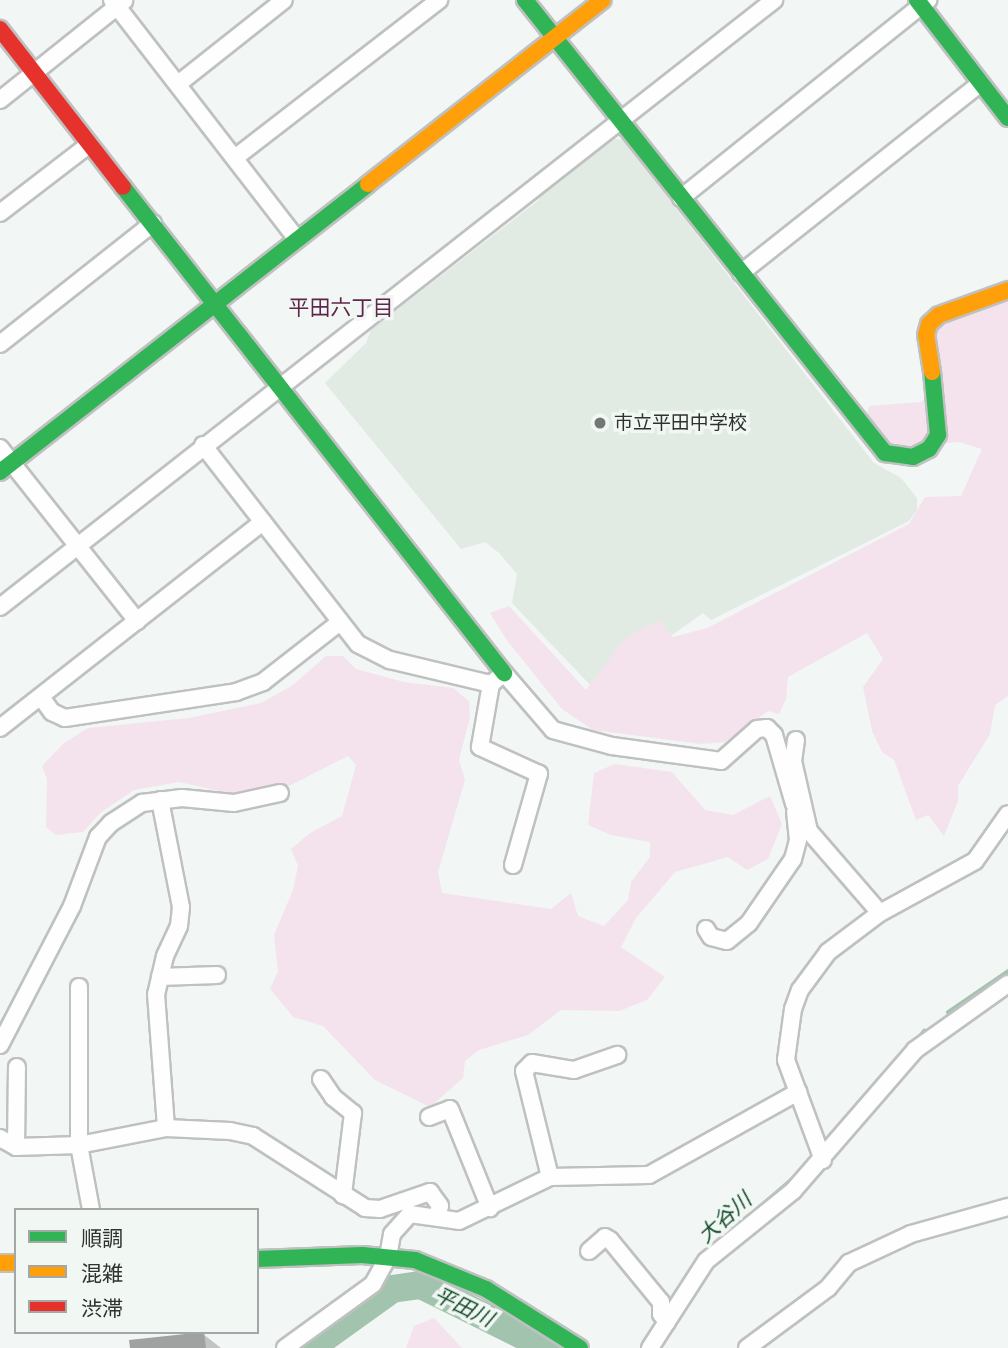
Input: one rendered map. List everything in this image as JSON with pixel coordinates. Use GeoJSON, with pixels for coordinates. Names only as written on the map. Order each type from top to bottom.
{"type":"FeatureCollection","features":[{"type":"Feature","properties":{"kind":"street"},"geometry":{"type":"LineString","coordinates":[[178,83],[284,0]]}},
{"type":"Feature","properties":{"kind":"street"},"geometry":{"type":"LineString","coordinates":[[236,157],[439,0]]}},
{"type":"Feature","properties":{"kind":"street"},"geometry":{"type":"LineString","coordinates":[[525,0],[871,441],[897,458],[913,457],[929,449],[938,435],[940,419],[926,335],[929,324],[939,315],[1008,290]]}},
{"type":"Feature","properties":{"kind":"street"},"geometry":{"type":"LineString","coordinates":[[6,467],[603,0]]}},
{"type":"Feature","properties":{"kind":"street"},"geometry":{"type":"LineString","coordinates":[[0,607],[203,445],[774,0]]}},
{"type":"Feature","properties":{"kind":"street"},"geometry":{"type":"LineString","coordinates":[[0,100],[118,2],[297,239]]}},
{"type":"Feature","properties":{"kind":"street"},"geometry":{"type":"LineString","coordinates":[[681,198],[922,2],[1008,118]]}},
{"type":"Feature","properties":{"kind":"street"},"geometry":{"type":"LineString","coordinates":[[0,29],[503,673],[553,730],[612,746],[721,761],[757,729],[767,728],[774,735],[797,803],[815,842],[841,864],[880,914]]}},
{"type":"Feature","properties":{"kind":"street"},"geometry":{"type":"LineString","coordinates":[[741,273],[981,83]]}},
{"type":"Feature","properties":{"kind":"street"},"geometry":{"type":"LineString","coordinates":[[0,213],[90,144]]}},
{"type":"Feature","properties":{"kind":"street"},"geometry":{"type":"LineString","coordinates":[[0,344],[153,223]]}},
{"type":"Feature","properties":{"kind":"street"},"geometry":{"type":"LineString","coordinates":[[203,445],[341,622],[370,653],[491,684]]}},
{"type":"Feature","properties":{"kind":"street"},"geometry":{"type":"LineString","coordinates":[[0,448],[6,467],[77,545],[137,621]]}},
{"type":"Feature","properties":{"kind":"street"},"geometry":{"type":"LineString","coordinates":[[0,729],[263,522]]}},
{"type":"Feature","properties":{"kind":"street"},"geometry":{"type":"LineString","coordinates":[[40,697],[51,712],[65,718],[236,692],[263,682],[341,622]]}},
{"type":"Feature","properties":{"kind":"street"},"geometry":{"type":"LineString","coordinates":[[503,673],[491,684],[480,747],[539,775],[513,865]]}},
{"type":"Feature","properties":{"kind":"street"},"geometry":{"type":"LineString","coordinates":[[706,929],[711,937],[727,941],[749,923],[793,859],[798,841],[793,761],[796,740]]}},
{"type":"Feature","properties":{"kind":"street"},"geometry":{"type":"LineString","coordinates":[[0,1045],[72,906],[98,838],[126,811],[160,800],[234,803],[280,793]]}},
{"type":"Feature","properties":{"kind":"street"},"geometry":{"type":"LineString","coordinates":[[160,800],[181,907],[179,926],[160,977],[157,1045],[166,1128]]}},
{"type":"Feature","properties":{"kind":"street"},"geometry":{"type":"LineString","coordinates":[[823,1160],[786,1060],[793,1009],[800,990],[828,952],[880,914],[975,861],[1008,814]]}},
{"type":"Feature","properties":{"kind":"street"},"geometry":{"type":"LineString","coordinates":[[160,977],[217,975]]}},
{"type":"Feature","properties":{"kind":"street"},"geometry":{"type":"LineString","coordinates":[[650,1348],[706,1261],[793,1191],[823,1160],[915,1050],[1008,984]]}},
{"type":"Feature","properties":{"kind":"street"},"geometry":{"type":"LineString","coordinates":[[79,987],[79,1145],[91,1208]]}},
{"type":"Feature","properties":{"kind":"street"},"geometry":{"type":"LineString","coordinates":[[550,1177],[524,1071],[533,1063],[574,1070],[617,1055]]}},
{"type":"Feature","properties":{"kind":"street"},"geometry":{"type":"LineString","coordinates":[[16,1147],[17,1067]]}},
{"type":"Feature","properties":{"kind":"street"},"geometry":{"type":"LineString","coordinates":[[321,1079],[333,1097],[353,1113],[343,1195]]}},
{"type":"Feature","properties":{"kind":"street"},"geometry":{"type":"LineString","coordinates":[[285,1348],[373,1284],[388,1257],[393,1234],[410,1214],[459,1221],[550,1177],[649,1175],[798,1092]]}},
{"type":"Feature","properties":{"kind":"street"},"geometry":{"type":"LineString","coordinates":[[429,1117],[450,1109],[490,1208]]}},
{"type":"Feature","properties":{"kind":"street"},"geometry":{"type":"LineString","coordinates":[[0,1138],[16,1147],[79,1145],[166,1128],[253,1136],[365,1209],[380,1209],[430,1192],[440,1206],[437,1217]]}},
{"type":"Feature","properties":{"kind":"street"},"geometry":{"type":"LineString","coordinates":[[747,1348],[828,1288],[849,1263],[911,1234],[1008,1207]]}},
{"type":"Feature","properties":{"kind":"street"},"geometry":{"type":"LineString","coordinates":[[589,1251],[605,1237],[610,1240],[662,1302],[661,1314],[667,1322]]}},
{"type":"Feature","properties":{"kind":"street"},"geometry":{"type":"LineString","coordinates":[[259,1259],[388,1257],[415,1260],[453,1273],[523,1310],[580,1348]]}},
{"type":"Feature","properties":{"kind":"shaded area","name":"市立平田中学校"},"geometry":{"type":"Polygon","coordinates":[[[608,138],[623,140],[874,463],[901,478],[917,498],[917,510],[909,521],[711,620],[703,613],[595,690],[512,603],[517,574],[499,553],[485,542],[461,549],[325,383],[366,343],[371,330],[539,200],[536,194],[608,138]]]}},
{"type":"Feature","properties":{"kind":"shaded area"},"geometry":{"type":"Polygon","coordinates":[[[1008,300],[1008,696],[995,705],[990,734],[958,786],[958,801],[944,836],[928,815],[916,820],[894,760],[882,752],[872,731],[863,687],[883,659],[867,633],[788,677],[786,699],[779,714],[768,711],[725,742],[701,744],[593,730],[562,709],[506,639],[490,613],[509,606],[586,690],[624,640],[645,627],[659,621],[673,637],[707,628],[909,524],[925,497],[961,496],[982,449],[959,442],[895,447],[866,419],[869,406],[920,402],[941,390],[936,330],[961,314],[1008,300]]]}},
{"type":"Feature","properties":{"kind":"shaded area"},"geometry":{"type":"Polygon","coordinates":[[[326,656],[343,656],[356,669],[404,682],[453,688],[469,701],[470,717],[459,760],[465,780],[438,872],[442,893],[551,909],[571,893],[578,916],[604,926],[628,900],[631,882],[650,857],[650,842],[611,835],[588,825],[594,773],[615,764],[672,772],[705,810],[733,815],[770,796],[782,824],[768,859],[747,870],[728,857],[675,872],[636,918],[621,947],[665,977],[647,1000],[619,1011],[561,1010],[528,1035],[479,1050],[465,1061],[463,1078],[430,1107],[375,1080],[323,1026],[293,1017],[270,989],[278,971],[274,935],[293,890],[298,866],[291,849],[310,833],[342,816],[356,765],[348,756],[291,785],[229,793],[179,782],[134,790],[100,813],[83,832],[56,835],[46,827],[47,779],[42,766],[64,743],[88,728],[189,718],[261,703],[293,685],[326,656]]]}},
{"type":"Feature","properties":{"kind":"shaded area"},"geometry":{"type":"Polygon","coordinates":[[[434,1318],[462,1348],[406,1348],[414,1326],[434,1318]]]}},
{"type":"Feature","properties":{"kind":"building"},"geometry":{"type":"Polygon","coordinates":[[[204,1334],[206,1348],[130,1348],[129,1340],[204,1334]]]}},
{"type":"Feature","properties":{"kind":"waterway","name":"大谷川"},"geometry":{"type":"LineString","coordinates":[[948,1012],[1008,971]]}},
{"type":"Feature","properties":{"kind":"waterway","name":"大谷川"},"geometry":{"type":"LineString","coordinates":[[916,1041],[924,1031]]}},
{"type":"Feature","properties":{"kind":"waterway","name":"大谷川"},"geometry":{"type":"LineString","coordinates":[[707,1252],[798,1174]]}},
{"type":"Feature","properties":{"kind":"waterway","name":"平田川"},"geometry":{"type":"LineString","coordinates":[[310,1348],[392,1289],[421,1285],[548,1348]]}},
{"type":"Feature","properties":{"kind":"traffic: fast"},"geometry":{"type":"LineString","coordinates":[[525,0],[885,453],[913,457],[929,449],[938,435],[932,372]]}},
{"type":"Feature","properties":{"kind":"traffic: fast"},"geometry":{"type":"LineString","coordinates":[[917,0],[1008,118]]}},
{"type":"Feature","properties":{"kind":"traffic: fast"},"geometry":{"type":"LineString","coordinates":[[0,472],[368,184]]}},
{"type":"Feature","properties":{"kind":"traffic: fast"},"geometry":{"type":"LineString","coordinates":[[123,187],[504,673]]}},
{"type":"Feature","properties":{"kind":"traffic: fast"},"geometry":{"type":"LineString","coordinates":[[259,1259],[362,1255],[415,1260],[486,1289],[580,1348]]}},
{"type":"Feature","properties":{"kind":"traffic: slow"},"geometry":{"type":"LineString","coordinates":[[368,184],[603,0]]}},
{"type":"Feature","properties":{"kind":"traffic: slow"},"geometry":{"type":"LineString","coordinates":[[932,372],[926,335],[929,324],[939,315],[1008,290]]}},
{"type":"Feature","properties":{"kind":"traffic: slow"},"geometry":{"type":"LineString","coordinates":[[0,1263],[14,1263]]}},
{"type":"Feature","properties":{"kind":"traffic: jam"},"geometry":{"type":"LineString","coordinates":[[0,29],[123,187]]}},
{"type":"Feature","properties":{"kind":"place","name":"市立平田中学校"},"geometry":{"type":"Point","coordinates":[600,423]}},
{"type":"Feature","properties":{"kind":"district","name":"平田六丁目"},"geometry":{"type":"Point","coordinates":[341,307]}}]}
